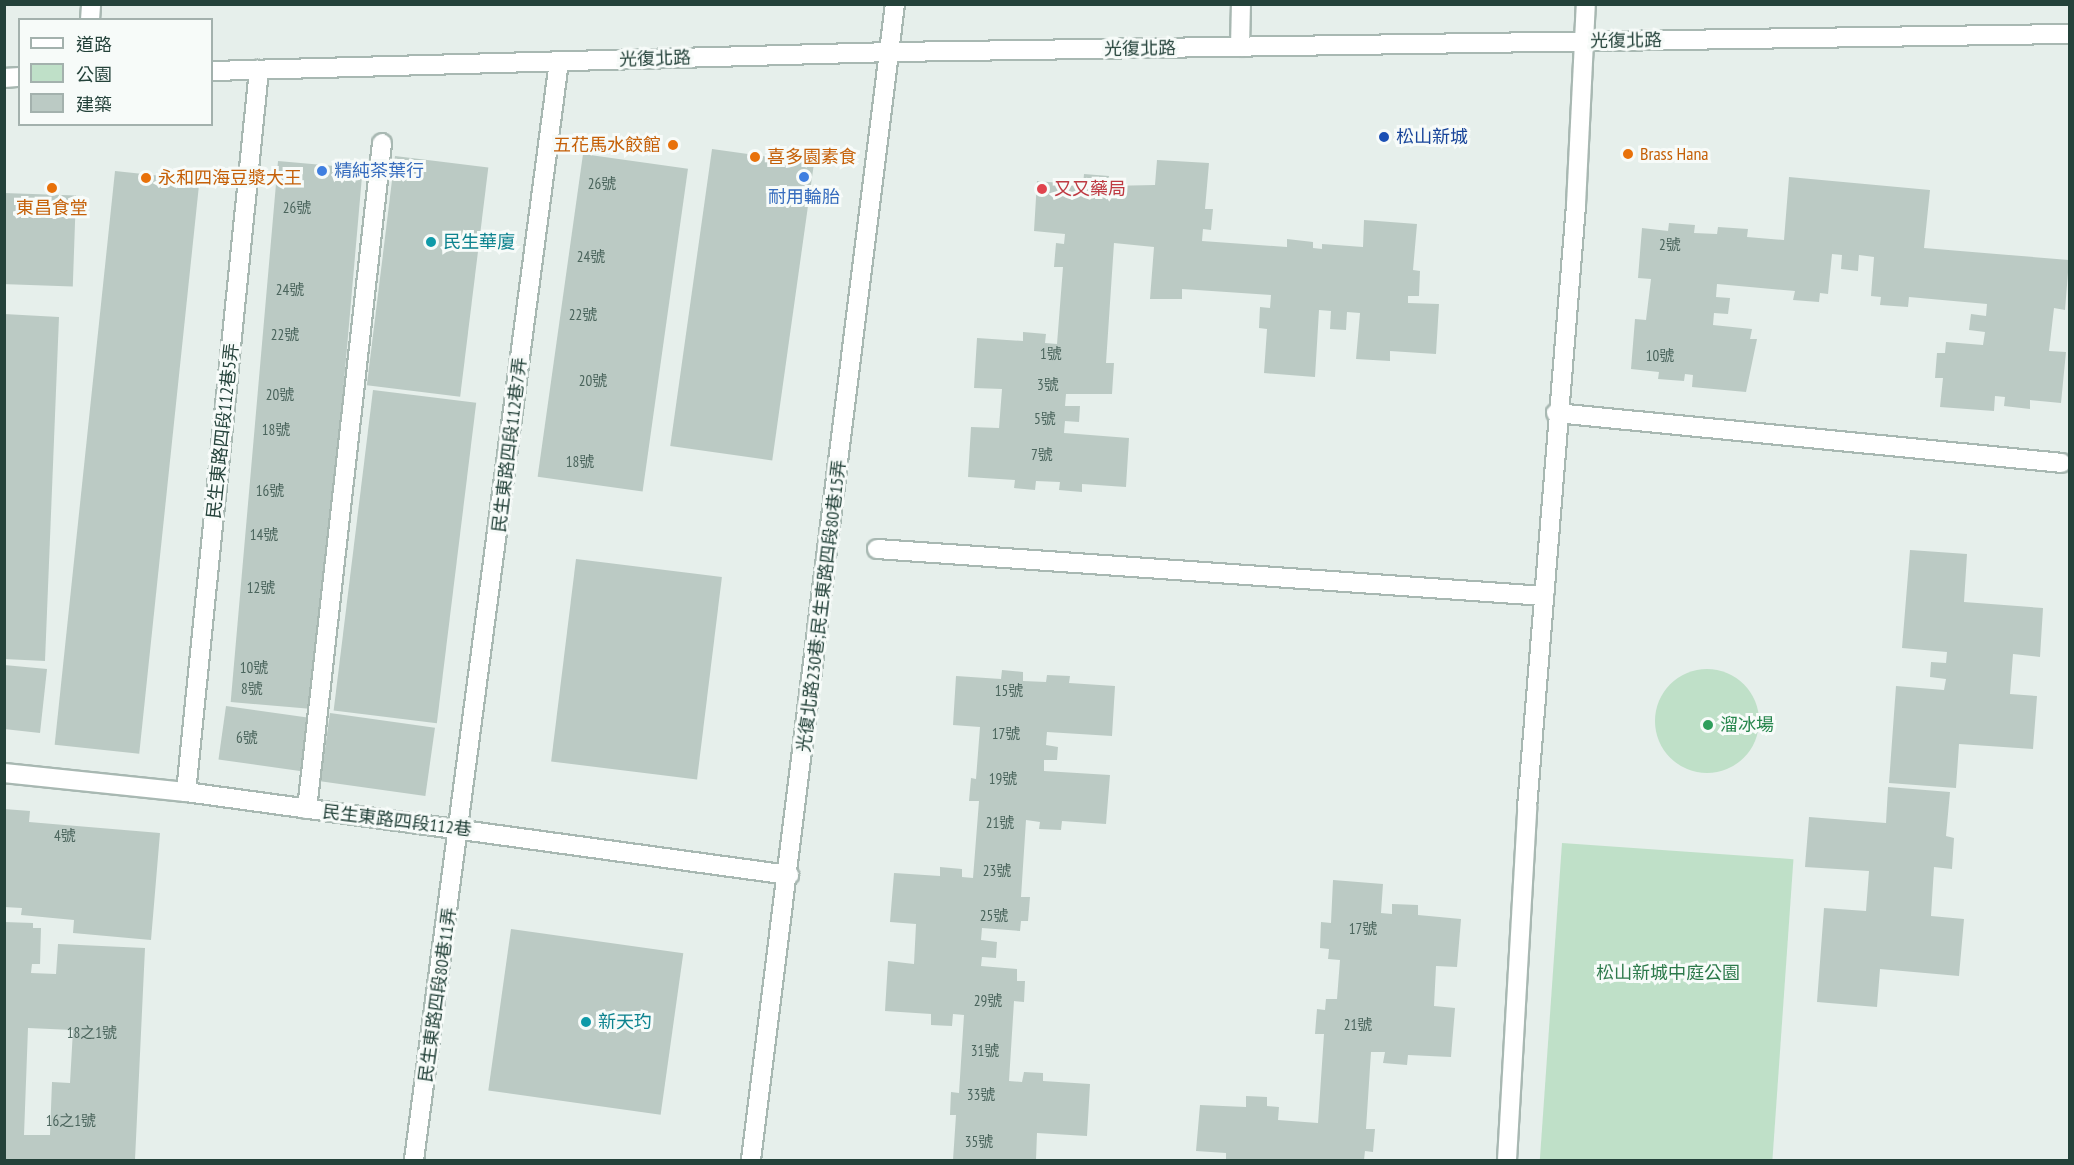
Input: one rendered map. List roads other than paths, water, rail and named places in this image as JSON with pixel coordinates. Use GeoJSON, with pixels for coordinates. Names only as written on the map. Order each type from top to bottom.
{"type":"FeatureCollection","features":[{"type":"Feature","properties":{"kind":"street","name":"光復北路230巷;民生東路四段80巷15弄"},"geometry":{"type":"LineString","coordinates":[[751,1161],[893,52],[895,4]]}},
{"type":"Feature","properties":{"kind":"street"},"geometry":{"type":"LineString","coordinates":[[1240,47],[1241,4]]}},
{"type":"Feature","properties":{"kind":"street"},"geometry":{"type":"LineString","coordinates":[[1507,1161],[1556,413],[1576,205],[1586,4]]}},
{"type":"Feature","properties":{"kind":"street","name":"光復北路"},"geometry":{"type":"LineString","coordinates":[[213,71],[893,52],[2070,34]]}},
{"type":"Feature","properties":{"kind":"street","name":"民生東路四段112巷7弄"},"geometry":{"type":"LineString","coordinates":[[461,829],[559,62]]}},
{"type":"Feature","properties":{"kind":"street","name":"民生東路四段112巷5弄"},"geometry":{"type":"LineString","coordinates":[[186,792],[259,70]]}},
{"type":"Feature","properties":{"kind":"street"},"geometry":{"type":"LineString","coordinates":[[307,809],[382,143]]}},
{"type":"Feature","properties":{"kind":"street"},"geometry":{"type":"LineString","coordinates":[[1556,413],[2062,463]]}},
{"type":"Feature","properties":{"kind":"street"},"geometry":{"type":"LineString","coordinates":[[877,549],[1544,596]]}},
{"type":"Feature","properties":{"kind":"street","name":"民生東路四段112巷"},"geometry":{"type":"LineString","coordinates":[[4,773],[186,792],[789,875]]}},
{"type":"Feature","properties":{"kind":"street","name":"民生東路四段80巷11弄"},"geometry":{"type":"LineString","coordinates":[[414,1161],[461,829]]}},
{"type":"Feature","properties":{"kind":"place","name":"松山新城"},"geometry":{"type":"Point","coordinates":[1384,137]}},
{"type":"Feature","properties":{"kind":"place","name":"五花馬水餃館"},"geometry":{"type":"Point","coordinates":[673,145]}},
{"type":"Feature","properties":{"kind":"place","name":"Brass Hana"},"geometry":{"type":"Point","coordinates":[1628,154]}},
{"type":"Feature","properties":{"kind":"place","name":"喜多園素食"},"geometry":{"type":"Point","coordinates":[755,157]}},
{"type":"Feature","properties":{"kind":"place","name":"精純茶葉行"},"geometry":{"type":"Point","coordinates":[322,171]}},
{"type":"Feature","properties":{"kind":"place","name":"耐用輪胎"},"geometry":{"type":"Point","coordinates":[804,177]}},
{"type":"Feature","properties":{"kind":"place","name":"永和四海豆漿大王"},"geometry":{"type":"Point","coordinates":[146,178]}},
{"type":"Feature","properties":{"kind":"place","name":"東昌食堂"},"geometry":{"type":"Point","coordinates":[52,188]}},
{"type":"Feature","properties":{"kind":"place","name":"又又藥局"},"geometry":{"type":"Point","coordinates":[1042,189]}},
{"type":"Feature","properties":{"kind":"place","name":"民生華廈"},"geometry":{"type":"Point","coordinates":[431,242]}},
{"type":"Feature","properties":{"kind":"place","name":"溜冰場"},"geometry":{"type":"Point","coordinates":[1708,725]}},
{"type":"Feature","properties":{"kind":"place","name":"新天玓"},"geometry":{"type":"Point","coordinates":[586,1022]}},
{"type":"Feature","properties":{"kind":"park label","name":"松山新城中庭公園"},"geometry":{"type":"Point","coordinates":[1668,973]}}]}
